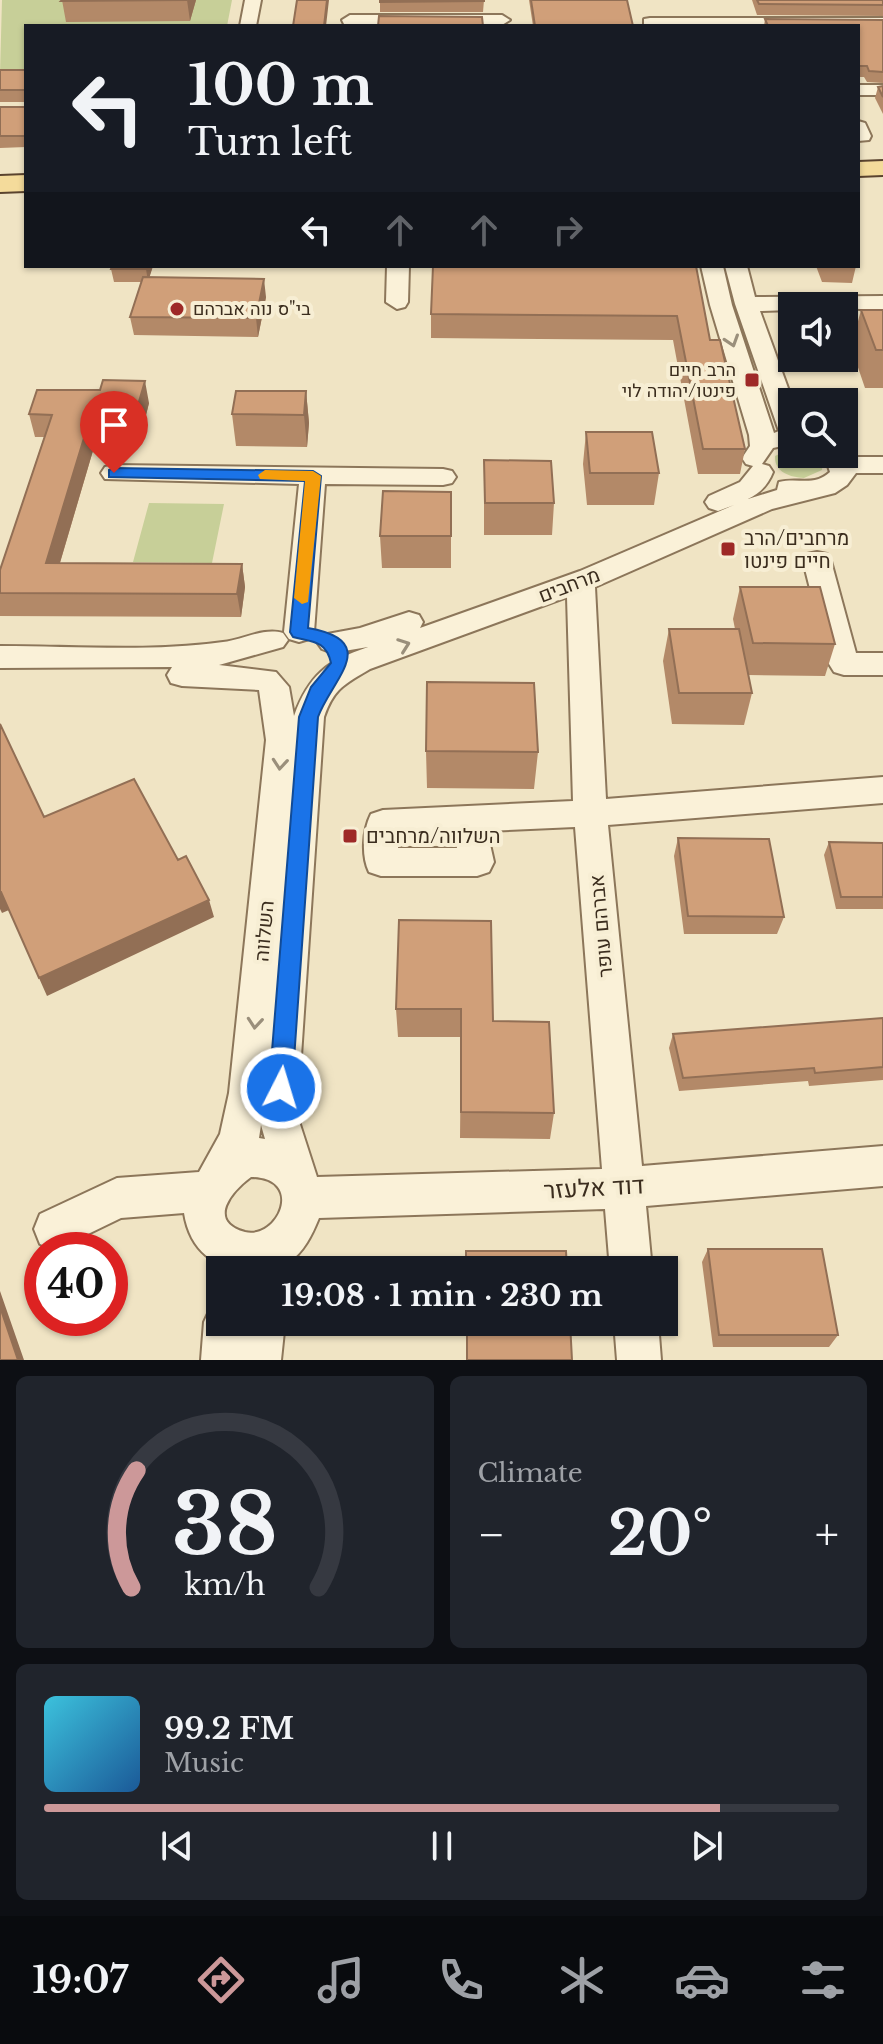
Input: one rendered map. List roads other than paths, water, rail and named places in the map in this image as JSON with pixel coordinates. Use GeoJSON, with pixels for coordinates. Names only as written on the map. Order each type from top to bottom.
{"type":"FeatureCollection","features":[{"type":"Feature","properties":{"kind":"main road"},"geometry":{"type":"LineString","coordinates":[[0,166],[24,165]]}},
{"type":"Feature","properties":{"kind":"main road"},"geometry":{"type":"LineString","coordinates":[[860,169],[883,168]]}},
{"type":"Feature","properties":{"kind":"main road"},"geometry":{"type":"LineString","coordinates":[[0,184],[24,183]]}},
{"type":"Feature","properties":{"kind":"main road"},"geometry":{"type":"LineString","coordinates":[[860,186],[883,186]]}},
{"type":"Feature","properties":{"kind":"street"},"geometry":{"type":"LineString","coordinates":[[248,24],[253,0]]}},
{"type":"Feature","properties":{"kind":"street"},"geometry":{"type":"LineString","coordinates":[[353,0],[350,23],[502,23],[500,0]]}},
{"type":"Feature","properties":{"kind":"street"},"geometry":{"type":"LineString","coordinates":[[649,20],[883,23]]}},
{"type":"Feature","properties":{"kind":"street"},"geometry":{"type":"LineString","coordinates":[[860,90],[883,90]]}},
{"type":"Feature","properties":{"kind":"street"},"geometry":{"type":"LineString","coordinates":[[397,302],[398,268]]}},
{"type":"Feature","properties":{"kind":"street"},"geometry":{"type":"LineString","coordinates":[[712,268],[762,435],[761,458],[778,485],[805,491]]}},
{"type":"Feature","properties":{"kind":"street"},"geometry":{"type":"LineString","coordinates":[[737,268],[778,394]]}},
{"type":"Feature","properties":{"kind":"street"},"geometry":{"type":"LineString","coordinates":[[746,304],[883,303]]}},
{"type":"Feature","properties":{"kind":"street"},"geometry":{"type":"LineString","coordinates":[[761,458],[773,439],[778,438]]}},
{"type":"Feature","properties":{"kind":"street","name":"מרחבים"},"geometry":{"type":"LineString","coordinates":[[332,642],[362,638],[575,562],[747,490],[754,484],[761,458]]}},
{"type":"Feature","properties":{"kind":"street"},"geometry":{"type":"LineString","coordinates":[[858,462],[883,465]]}},
{"type":"Feature","properties":{"kind":"street","name":"מרחבים"},"geometry":{"type":"LineString","coordinates":[[331,679],[360,661],[581,581],[763,503],[830,486],[843,473],[842,468]]}},
{"type":"Feature","properties":{"kind":"street"},"geometry":{"type":"LineString","coordinates":[[114,473],[443,477]]}},
{"type":"Feature","properties":{"kind":"street"},"geometry":{"type":"LineString","coordinates":[[286,636],[313,476]]}},
{"type":"Feature","properties":{"kind":"street"},"geometry":{"type":"LineString","coordinates":[[817,561],[844,664],[883,664]]}},
{"type":"Feature","properties":{"kind":"street","name":"אברהם עופר"},"geometry":{"type":"LineString","coordinates":[[581,581],[590,813],[630,1256]]}},
{"type":"Feature","properties":{"kind":"street"},"geometry":{"type":"LineString","coordinates":[[270,684],[258,664],[265,647],[286,636]]}},
{"type":"Feature","properties":{"kind":"street"},"geometry":{"type":"LineString","coordinates":[[0,657],[204,656],[239,651],[286,636],[323,637],[337,648],[340,663],[331,679],[308,691],[285,691],[238,676],[0,675]]}},
{"type":"Feature","properties":{"kind":"street","name":"השלווה"},"geometry":{"type":"LineString","coordinates":[[299,1184],[278,1115],[309,717],[318,692],[331,679]]}},
{"type":"Feature","properties":{"kind":"street","name":"השלווה"},"geometry":{"type":"LineString","coordinates":[[215,1181],[239,1139],[248,1093],[282,740],[270,684]]}},
{"type":"Feature","properties":{"kind":"street"},"geometry":{"type":"LineString","coordinates":[[468,818],[590,813],[883,790]]}},
{"type":"Feature","properties":{"kind":"street"},"geometry":{"type":"LineString","coordinates":[[55,1229],[117,1198],[215,1181],[243,1159],[267,1156],[282,1161],[299,1184],[298,1222],[277,1256],[218,1253],[207,1222],[215,1181]]}},
{"type":"Feature","properties":{"kind":"street","name":"דוד אלעזר"},"geometry":{"type":"LineString","coordinates":[[299,1184],[624,1188],[883,1166]]}},
{"type":"Feature","properties":{"kind":"street"},"geometry":{"type":"LineString","coordinates":[[223,1360],[225,1336]]}},
{"type":"Feature","properties":{"kind":"street"},"geometry":{"type":"LineString","coordinates":[[259,1360],[262,1336]]}},
{"type":"Feature","properties":{"kind":"street"},"geometry":{"type":"LineString","coordinates":[[637,1336],[639,1360]]}},
{"type":"Feature","properties":{"kind":"place","name":"בי\"ס נוה אברהם"},"geometry":{"type":"Point","coordinates":[177,309]}},
{"type":"Feature","properties":{"kind":"place","name":"הרב חיים פינטו/יהודה לוי"},"geometry":{"type":"Point","coordinates":[752,380]}},
{"type":"Feature","properties":{"kind":"place","name":"מרחבים/הרב חיים פינטו"},"geometry":{"type":"Point","coordinates":[728,549]}},
{"type":"Feature","properties":{"kind":"place","name":"השלווה/מרחבים"},"geometry":{"type":"Point","coordinates":[350,836]}}]}
